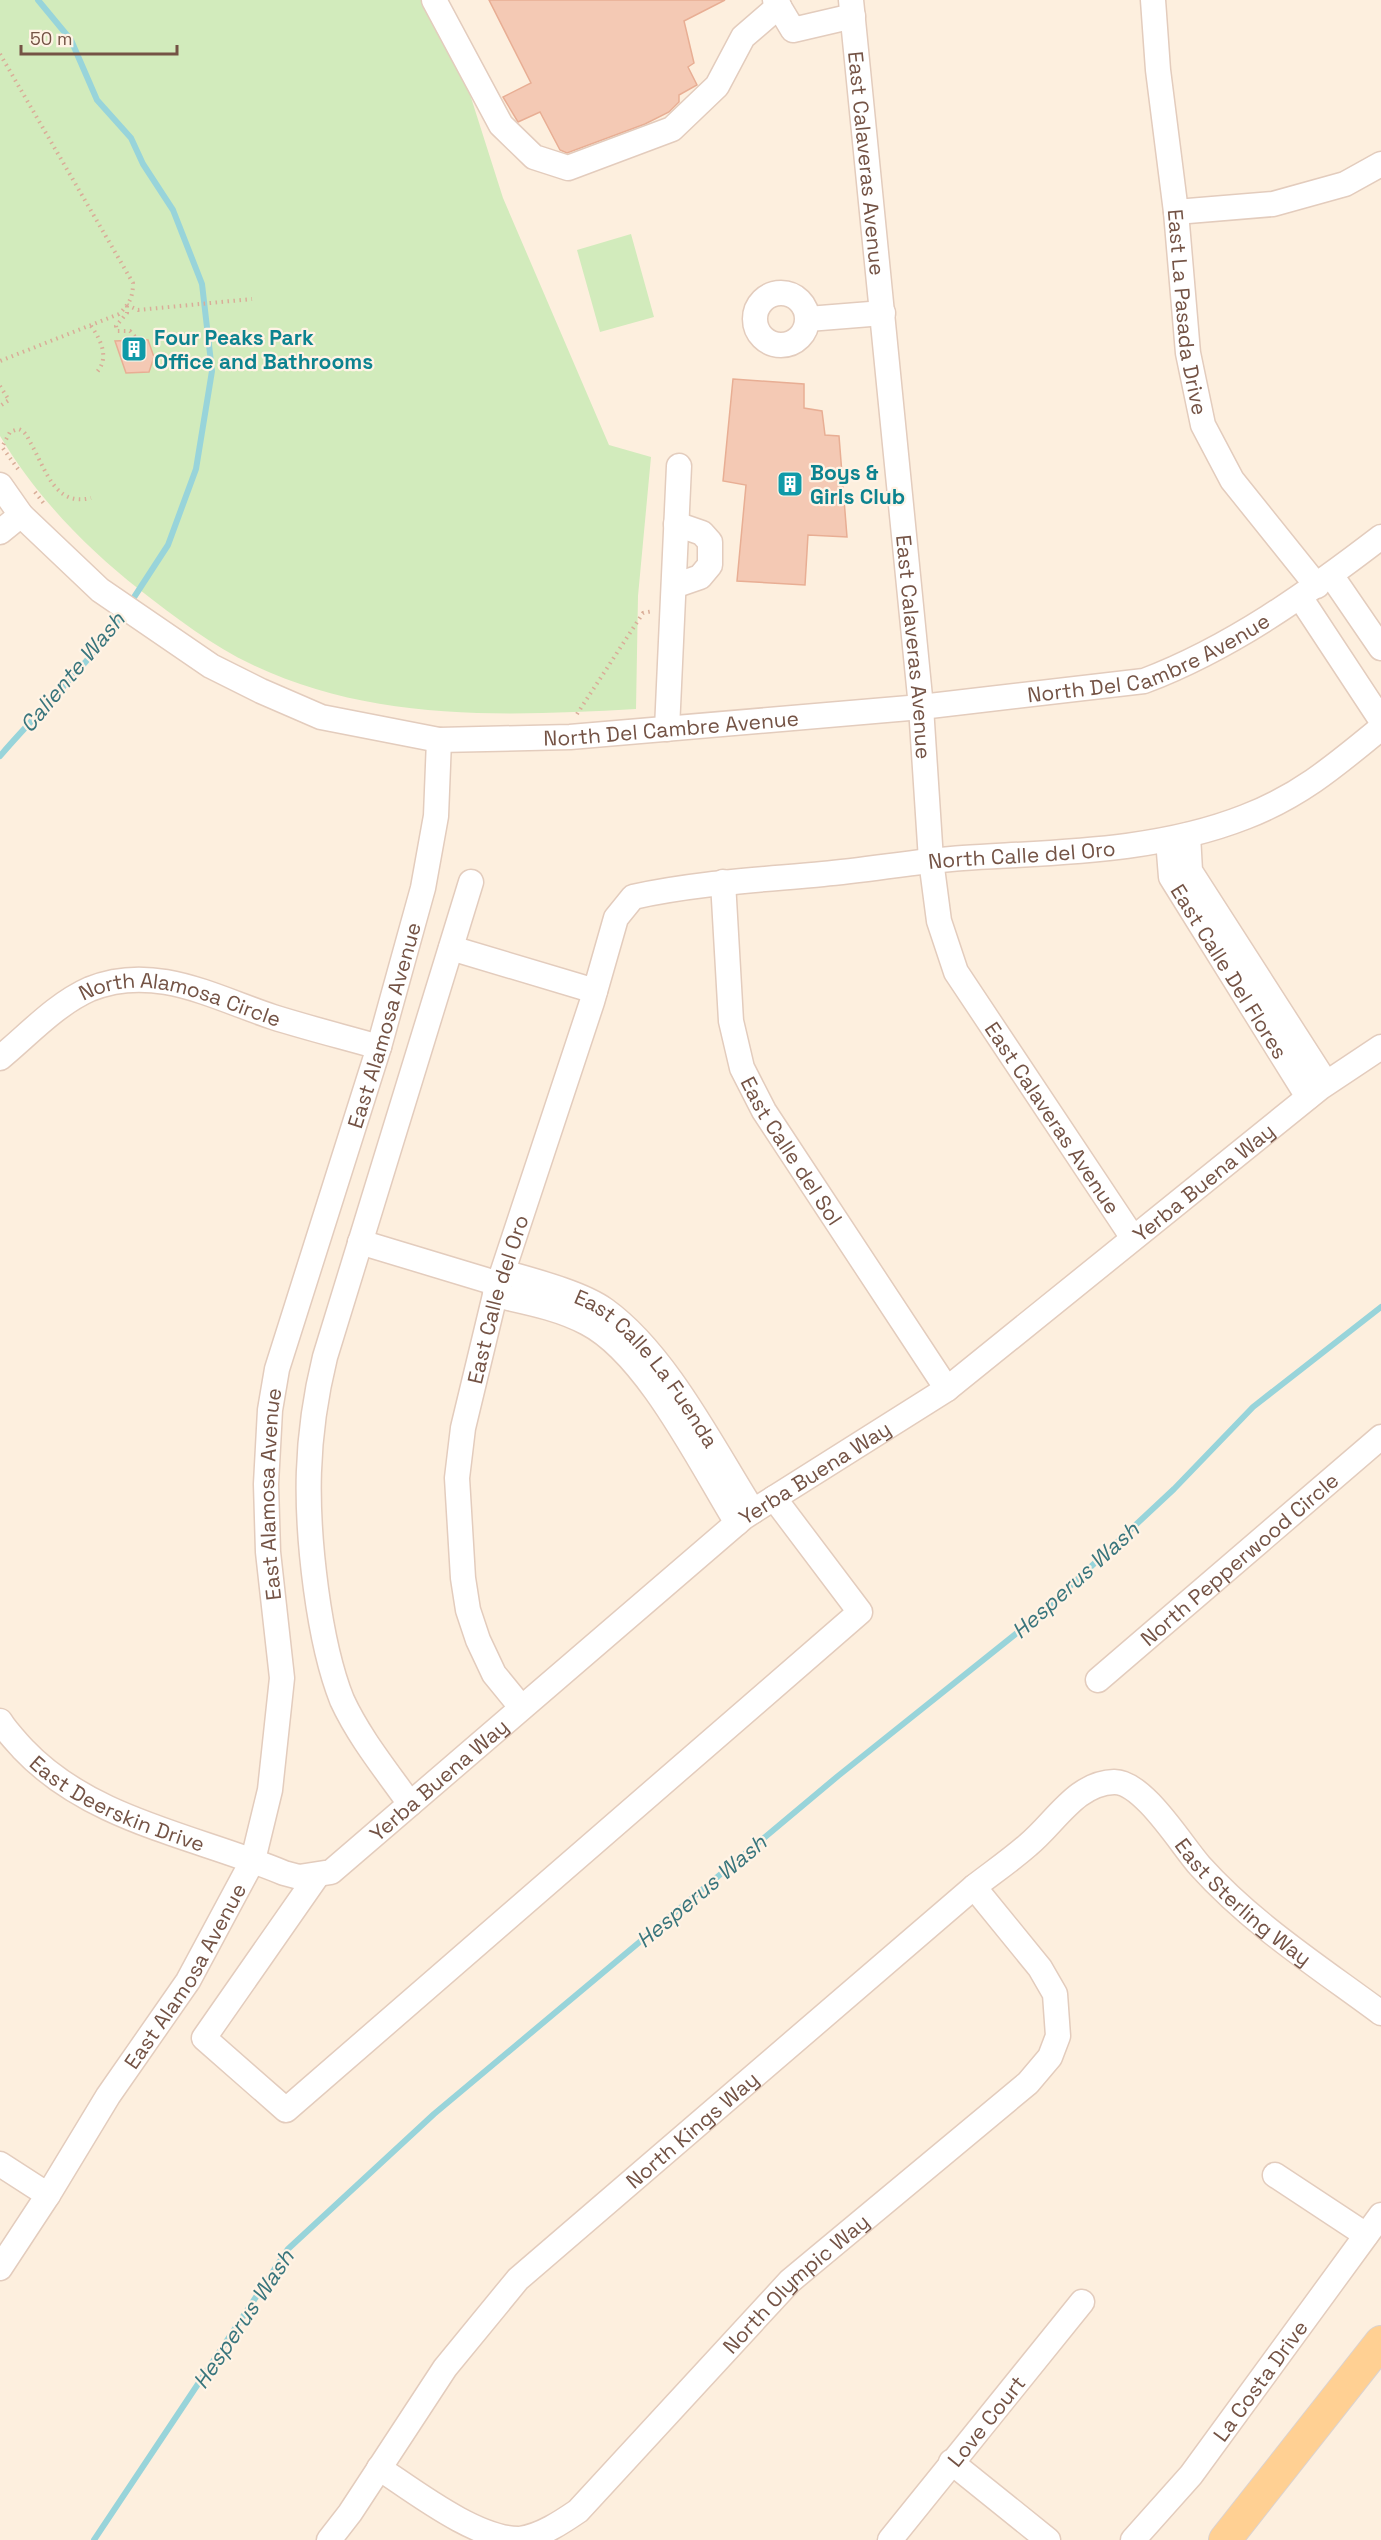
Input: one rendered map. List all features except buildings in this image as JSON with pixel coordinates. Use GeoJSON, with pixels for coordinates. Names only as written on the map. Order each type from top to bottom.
{"type":"FeatureCollection","features":[{"type":"Feature","properties":{"kind":"main road"},"geometry":{"type":"LineString","coordinates":[[1225,2540],[1381,2342]]}},
{"type":"Feature","properties":{"kind":"street"},"geometry":{"type":"LineString","coordinates":[[434,0],[501,124],[534,157],[568,168],[672,129],[717,86],[742,37],[777,3],[793,30],[852,8]]}},
{"type":"Feature","properties":{"kind":"street","name":"East La Pasada Drive"},"geometry":{"type":"LineString","coordinates":[[1153,0],[1158,70],[1176,212],[1188,353],[1203,425],[1232,480],[1316,586],[1381,648]]}},
{"type":"Feature","properties":{"kind":"street","name":"East Calaveras Avenue"},"geometry":{"type":"LineString","coordinates":[[852,8],[921,707],[932,860],[939,921],[956,972],[1132,1238]]}},
{"type":"Feature","properties":{"kind":"street"},"geometry":{"type":"LineString","coordinates":[[1176,212],[1273,204],[1345,184],[1381,164]]}},
{"type":"Feature","properties":{"kind":"street"},"geometry":{"type":"LineString","coordinates":[[808,319],[883,313]]}},
{"type":"Feature","properties":{"kind":"street"},"geometry":{"type":"LineString","coordinates":[[667,729],[679,466]]}},
{"type":"Feature","properties":{"kind":"street","name":"North Del Cambre Avenue"},"geometry":{"type":"LineString","coordinates":[[0,485],[21,515],[100,590],[211,666],[321,717],[439,740],[570,737],[667,729],[921,707],[1144,681],[1207,653],[1316,586],[1381,537]]}},
{"type":"Feature","properties":{"kind":"street"},"geometry":{"type":"LineString","coordinates":[[0,532],[21,515]]}},
{"type":"Feature","properties":{"kind":"street"},"geometry":{"type":"LineString","coordinates":[[674,586],[700,577],[710,565],[710,542],[702,533],[676,524]]}},
{"type":"Feature","properties":{"kind":"street","name":"East La Pasada Drive"},"geometry":{"type":"LineString","coordinates":[[1316,586],[1381,720]]}},
{"type":"Feature","properties":{"kind":"street","name":"North Calle del Oro"},"geometry":{"type":"LineString","coordinates":[[633,897],[723,882],[824,874],[932,860],[1115,848],[1178,837],[1247,817],[1313,784],[1381,728]]}},
{"type":"Feature","properties":{"kind":"street","name":"East Alamosa Avenue"},"geometry":{"type":"LineString","coordinates":[[0,2268],[48,2195],[108,2096],[188,1981],[253,1860],[270,1790],[282,1678],[268,1552],[266,1484],[270,1410],[277,1369],[288,1329],[379,1047],[423,888],[436,816],[439,740]]}},
{"type":"Feature","properties":{"kind":"street","name":"East Calle Del Flores"},"geometry":{"type":"LineString","coordinates":[[1178,837],[1190,871],[1317,1090]]}},
{"type":"Feature","properties":{"kind":"street"},"geometry":{"type":"LineString","coordinates":[[410,1804],[358,1729],[336,1684],[320,1619],[310,1549],[307,1470],[315,1397],[360,1242],[471,882]]}},
{"type":"Feature","properties":{"kind":"street","name":"East Calle del Sol"},"geometry":{"type":"LineString","coordinates":[[723,882],[731,1021],[742,1068],[764,1111],[947,1389]]}},
{"type":"Feature","properties":{"kind":"street","name":"East Calle del Oro"},"geometry":{"type":"LineString","coordinates":[[520,1707],[494,1674],[478,1641],[468,1610],[459,1529],[457,1478],[463,1428],[499,1284],[595,991],[616,918],[633,897]]}},
{"type":"Feature","properties":{"kind":"street"},"geometry":{"type":"LineString","coordinates":[[451,948],[595,991]]}},
{"type":"Feature","properties":{"kind":"street","name":"North Alamosa Circle"},"geometry":{"type":"LineString","coordinates":[[0,1058],[69,1000],[91,989],[139,978],[176,983],[273,1017],[379,1047]]}},
{"type":"Feature","properties":{"kind":"street","name":"Yerba Buena Way"},"geometry":{"type":"LineString","coordinates":[[317,1876],[331,1872],[520,1707],[745,1517],[947,1389],[1317,1090],[1381,1047]]}},
{"type":"Feature","properties":{"kind":"street","name":"East Calle La Fuenda"},"geometry":{"type":"LineString","coordinates":[[360,1242],[499,1284],[588,1323],[619,1346],[656,1392],[745,1517]]}},
{"type":"Feature","properties":{"kind":"street","name":"North Pepperwood Circle"},"geometry":{"type":"LineString","coordinates":[[1098,1680],[1381,1437]]}},
{"type":"Feature","properties":{"kind":"street"},"geometry":{"type":"LineString","coordinates":[[317,1876],[204,2038],[286,2110],[860,1612],[774,1498]]}},
{"type":"Feature","properties":{"kind":"street","name":"East Deerskin Drive"},"geometry":{"type":"LineString","coordinates":[[0,1721],[33,1759],[74,1791],[105,1808],[253,1860]]}},
{"type":"Feature","properties":{"kind":"street","name":"North Kings Way"},"geometry":{"type":"LineString","coordinates":[[329,2540],[350,2513],[445,2368],[518,2279],[974,1887],[1030,1844],[1076,1797],[1093,1786],[1115,1782]]}},
{"type":"Feature","properties":{"kind":"street","name":"East Sterling Way"},"geometry":{"type":"LineString","coordinates":[[1115,1782],[1128,1785],[1139,1794],[1164,1820],[1200,1866],[1245,1911],[1381,2013]]}},
{"type":"Feature","properties":{"kind":"street"},"geometry":{"type":"LineString","coordinates":[[253,1860],[299,1877],[317,1876]]}},
{"type":"Feature","properties":{"kind":"street","name":"North Olympic Way"},"geometry":{"type":"LineString","coordinates":[[379,2468],[464,2524],[498,2539],[520,2540],[564,2521],[578,2511],[790,2281],[1028,2083],[1050,2057],[1058,2036],[1055,1994],[1040,1968],[974,1887]]}},
{"type":"Feature","properties":{"kind":"street"},"geometry":{"type":"LineString","coordinates":[[0,2164],[48,2195]]}},
{"type":"Feature","properties":{"kind":"street"},"geometry":{"type":"LineString","coordinates":[[1275,2175],[1366,2235]]}},
{"type":"Feature","properties":{"kind":"street","name":"La Costa Drive"},"geometry":{"type":"LineString","coordinates":[[1133,2540],[1191,2475],[1381,2215]]}},
{"type":"Feature","properties":{"kind":"street","name":"Love Court"},"geometry":{"type":"LineString","coordinates":[[890,2540],[1082,2302]]}},
{"type":"Feature","properties":{"kind":"street"},"geometry":{"type":"LineString","coordinates":[[951,2462],[1047,2540]]}},
{"type":"Feature","properties":{"kind":"path"},"geometry":{"type":"LineString","coordinates":[[0,54],[133,283],[133,294],[119,314],[0,361]]}},
{"type":"Feature","properties":{"kind":"path"},"geometry":{"type":"LineString","coordinates":[[127,305],[138,310],[146,310],[252,299]]}},
{"type":"Feature","properties":{"kind":"path"},"geometry":{"type":"LineString","coordinates":[[127,305],[127,313],[116,326],[117,331],[130,331],[138,340]]}},
{"type":"Feature","properties":{"kind":"path"},"geometry":{"type":"LineString","coordinates":[[91,326],[98,335],[104,357],[102,368],[95,374]]}},
{"type":"Feature","properties":{"kind":"path"},"geometry":{"type":"LineString","coordinates":[[0,386],[9,400],[0,406]]}},
{"type":"Feature","properties":{"kind":"path"},"geometry":{"type":"LineString","coordinates":[[22,475],[2,447],[10,432],[18,429],[23,430],[58,492],[69,499],[91,498]]}},
{"type":"Feature","properties":{"kind":"path"},"geometry":{"type":"LineString","coordinates":[[28,484],[49,510]]}},
{"type":"Feature","properties":{"kind":"path"},"geometry":{"type":"LineString","coordinates":[[576,715],[643,613],[661,610]]}},
{"type":"Feature","properties":{"kind":"green space"},"geometry":{"type":"Polygon","coordinates":[[[0,0],[426,0],[467,85],[503,198],[609,445],[651,457],[638,596],[636,709],[539,713],[441,711],[393,706],[345,697],[299,684],[253,665],[194,630],[120,573],[63,519],[29,479],[0,436],[0,0]]]}},
{"type":"Feature","properties":{"kind":"green space"},"geometry":{"type":"Polygon","coordinates":[[[631,234],[654,317],[600,332],[577,250],[631,234]]]}},
{"type":"Feature","properties":{"kind":"waterway","name":"Caliente Wash"},"geometry":{"type":"LineString","coordinates":[[38,0],[71,40],[97,100],[131,138],[143,164],[173,210],[202,284],[212,371],[196,469],[168,545],[129,605]]}},
{"type":"Feature","properties":{"kind":"waterway","name":"Caliente Wash"},"geometry":{"type":"LineString","coordinates":[[0,756],[80,669],[123,613]]}},
{"type":"Feature","properties":{"kind":"waterway","name":"Hesperus Wash"},"geometry":{"type":"LineString","coordinates":[[94,2540],[288,2249],[434,2114],[838,1776],[1037,1617],[1174,1489],[1253,1407],[1381,1307]]}},
{"type":"Feature","properties":{"kind":"place","name":"Four Peaks Park Office and Bathrooms"},"geometry":{"type":"Point","coordinates":[134,349]}},
{"type":"Feature","properties":{"kind":"place","name":"Boys & Girls Club"},"geometry":{"type":"Point","coordinates":[790,484]}}]}
